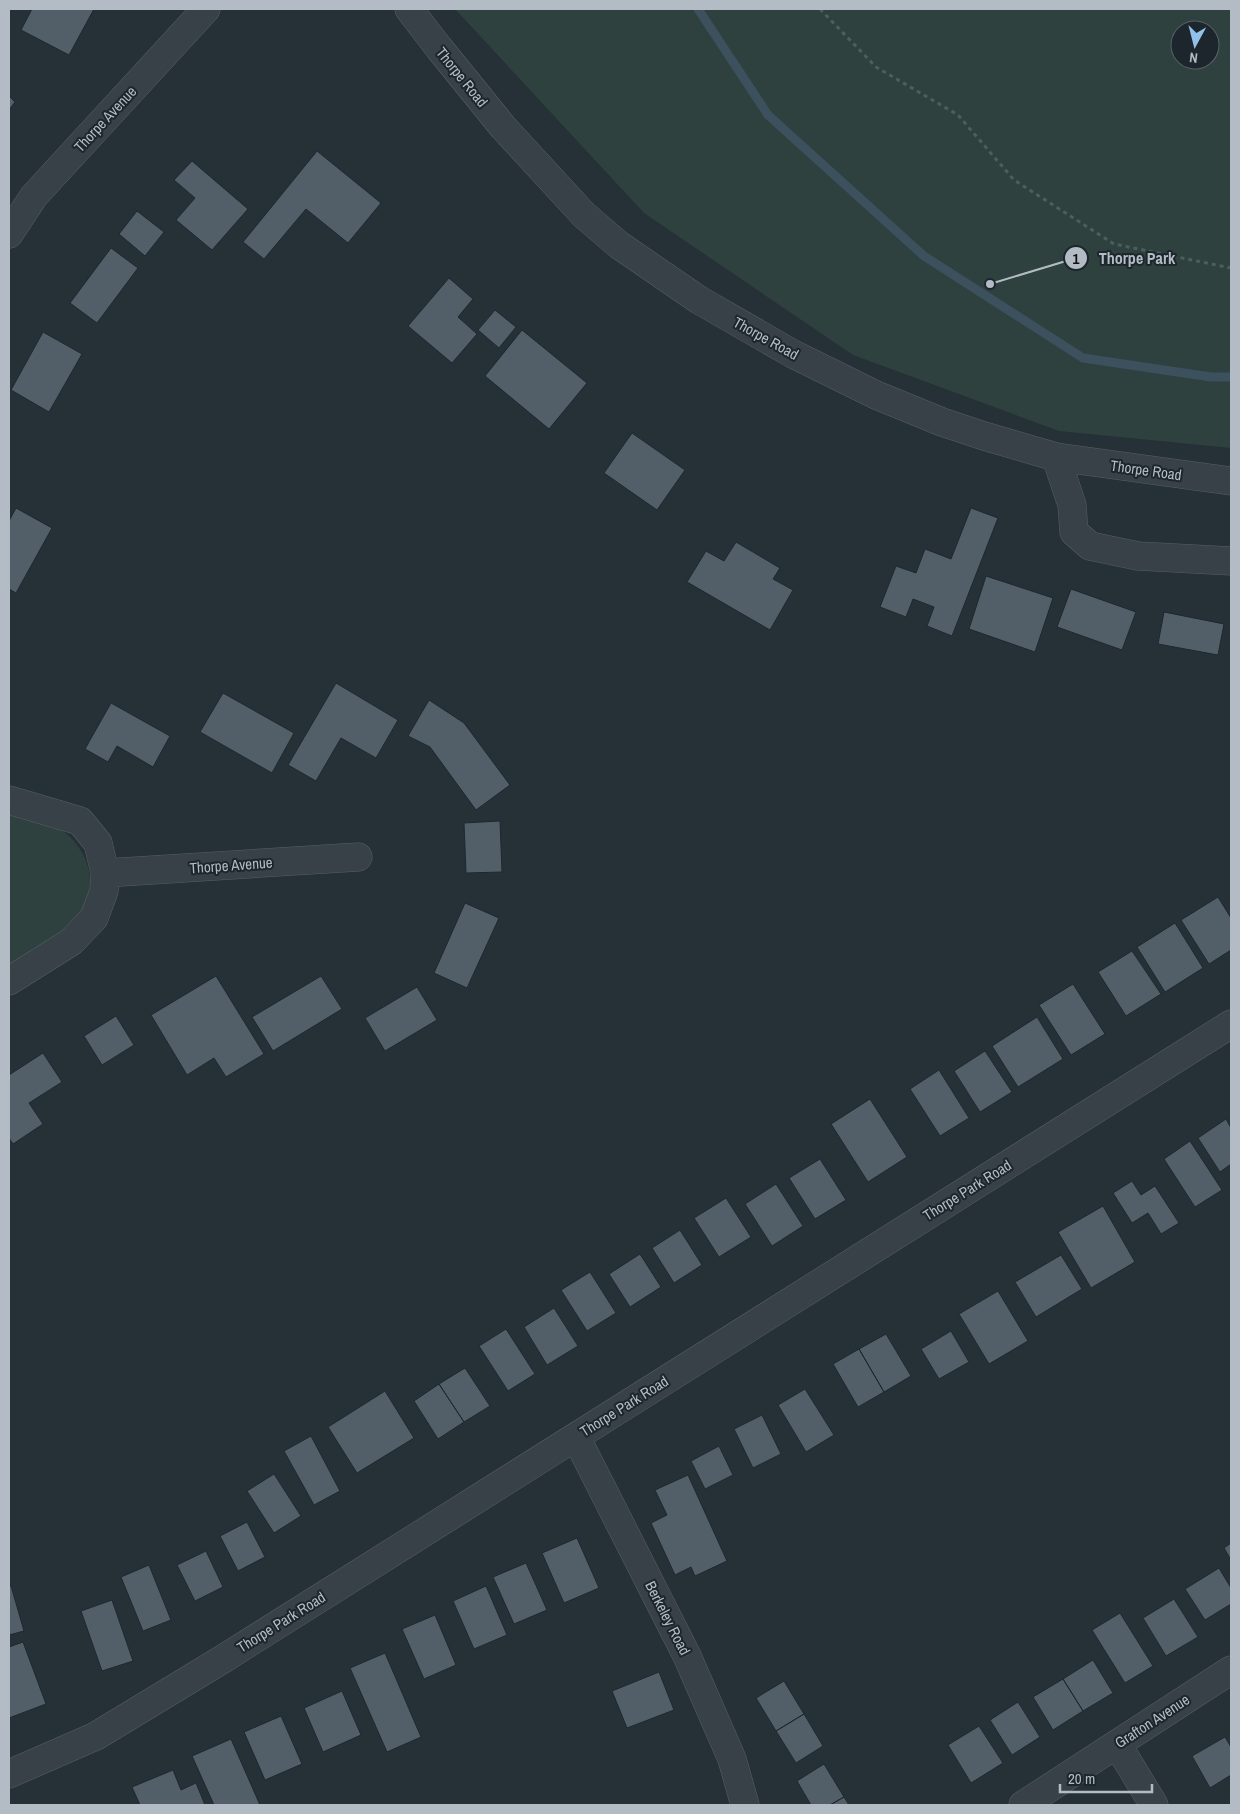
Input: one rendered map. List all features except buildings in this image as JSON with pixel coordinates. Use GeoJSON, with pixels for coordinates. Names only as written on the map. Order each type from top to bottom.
{"type":"FeatureCollection","features":[{"type":"Feature","properties":{"kind":"street","name":"Thorpe Avenue"},"geometry":{"type":"LineString","coordinates":[[9,234],[34,196],[206,9]]}},
{"type":"Feature","properties":{"kind":"street","name":"Thorpe Road"},"geometry":{"type":"LineString","coordinates":[[409,9],[503,127],[584,215],[620,244],[698,300],[793,354],[876,395],[958,428],[1056,457],[1231,481]]}},
{"type":"Feature","properties":{"kind":"street"},"geometry":{"type":"LineString","coordinates":[[1056,457],[1072,505],[1074,532],[1090,546],[1138,556],[1231,561]]}},
{"type":"Feature","properties":{"kind":"street"},"geometry":{"type":"LineString","coordinates":[[9,800],[80,821],[98,843],[105,873],[104,891],[94,918],[71,942],[9,980]]}},
{"type":"Feature","properties":{"kind":"street","name":"Thorpe Avenue"},"geometry":{"type":"LineString","coordinates":[[105,873],[358,857]]}},
{"type":"Feature","properties":{"kind":"street","name":"Thorpe Park Road"},"geometry":{"type":"LineString","coordinates":[[9,1774],[96,1736],[223,1659],[1231,1024]]}},
{"type":"Feature","properties":{"kind":"street","name":"Berkeley Road"},"geometry":{"type":"LineString","coordinates":[[576,1437],[687,1656],[732,1759],[745,1805]]}},
{"type":"Feature","properties":{"kind":"street","name":"Grafton Avenue"},"geometry":{"type":"LineString","coordinates":[[1023,1805],[1231,1670]]}},
{"type":"Feature","properties":{"kind":"street"},"geometry":{"type":"LineString","coordinates":[[1117,1744],[1154,1805]]}},
{"type":"Feature","properties":{"kind":"path"},"geometry":{"type":"LineString","coordinates":[[820,9],[876,67],[958,115],[1014,180],[1114,244],[1231,268]]}},
{"type":"Feature","properties":{"kind":"green space"},"geometry":{"type":"Polygon","coordinates":[[[455,9],[1231,9],[1231,448],[1059,431],[853,355],[644,213],[455,9]]]}},
{"type":"Feature","properties":{"kind":"green space"},"geometry":{"type":"Polygon","coordinates":[[[9,812],[40,820],[57,827],[70,837],[79,848],[86,862],[90,876],[90,890],[87,905],[68,930],[9,966],[9,812]]]}},
{"type":"Feature","properties":{"kind":"waterway"},"geometry":{"type":"LineString","coordinates":[[698,9],[768,115],[924,256],[1083,358],[1211,377],[1231,377]]}},
{"type":"Feature","properties":{"kind":"place","name":"Thorpe Park"},"geometry":{"type":"Point","coordinates":[990,284]}}]}
